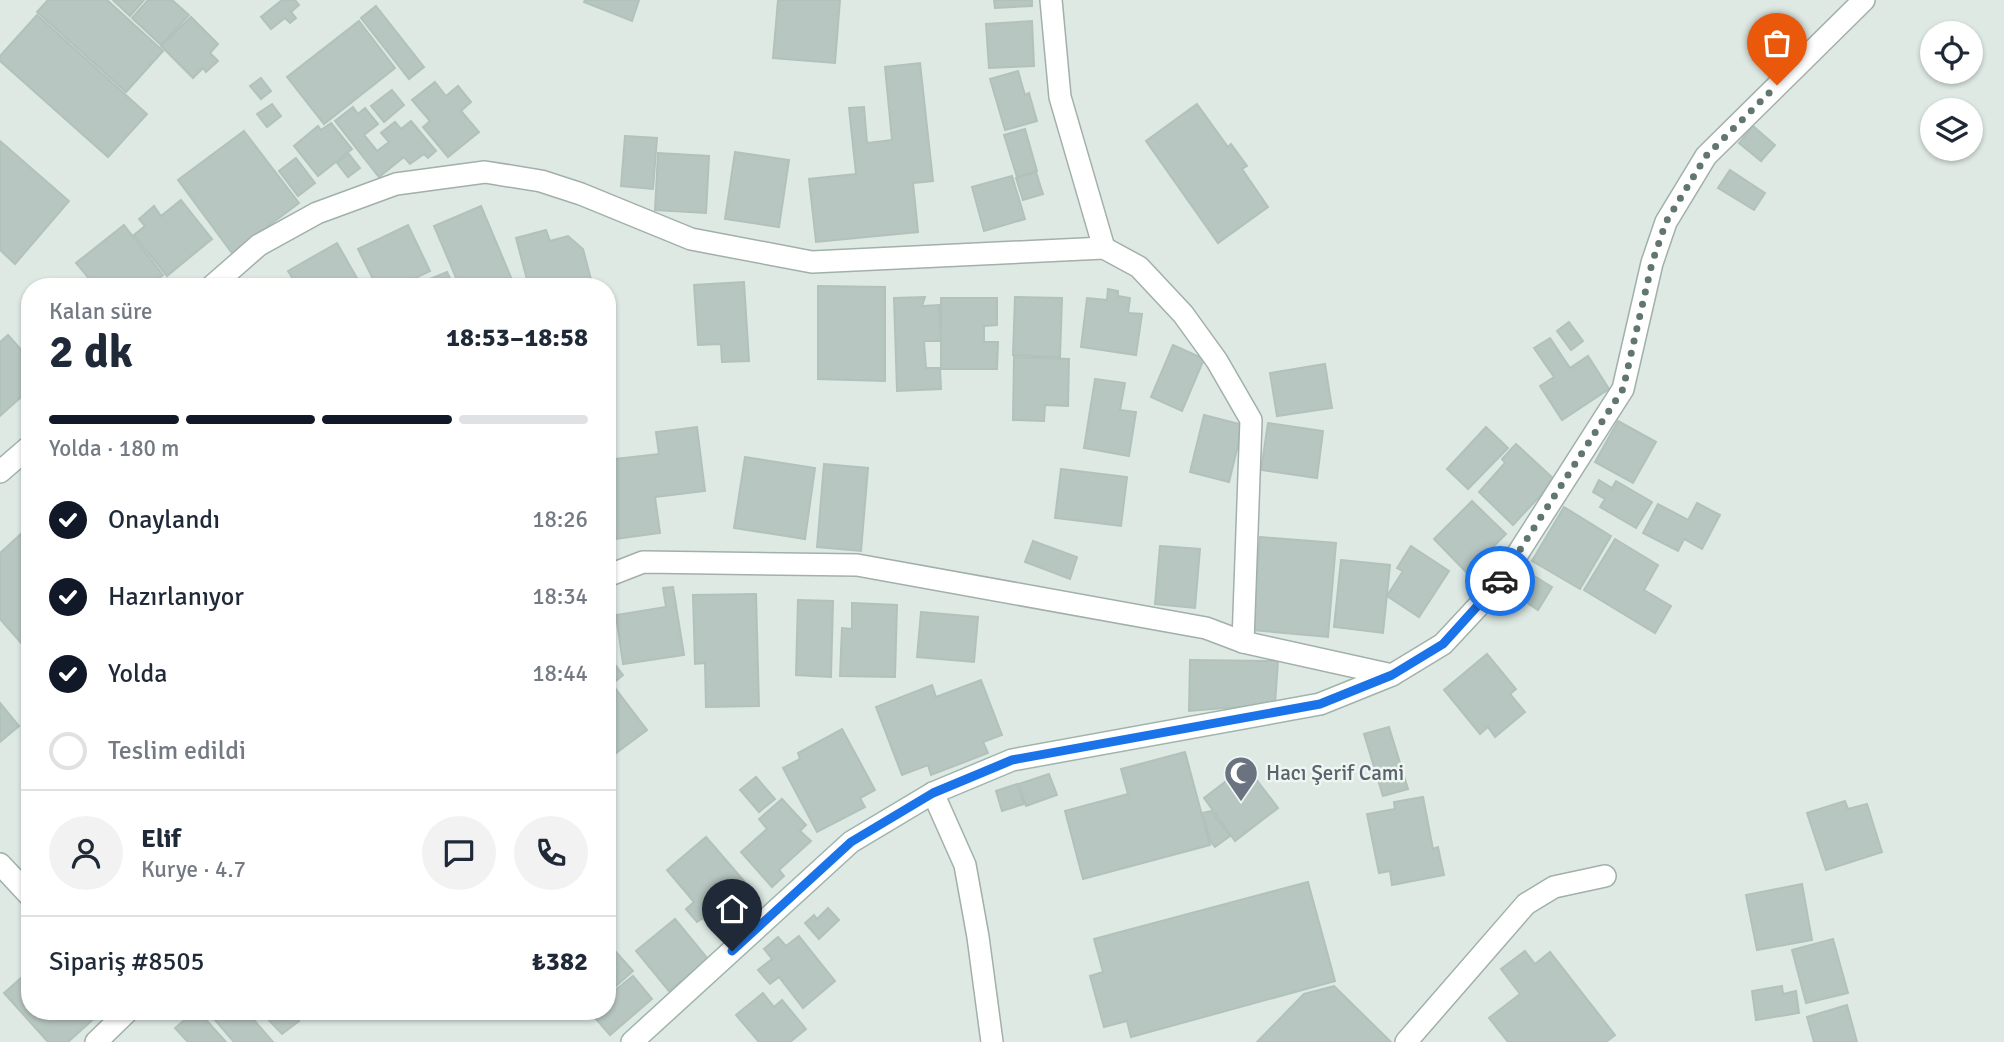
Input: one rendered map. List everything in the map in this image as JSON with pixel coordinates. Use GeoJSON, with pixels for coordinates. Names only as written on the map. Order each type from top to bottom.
{"type":"FeatureCollection","features":[{"type":"Feature","properties":{"kind":"street"},"geometry":{"type":"LineString","coordinates":[[1051,0],[1060,97],[1104,248]]}},
{"type":"Feature","properties":{"kind":"street"},"geometry":{"type":"LineString","coordinates":[[632,1042],[851,842],[933,793],[1012,760],[1320,704],[1392,675],[1443,644],[1497,586],[1623,389],[1652,263],[1666,222],[1706,156],[1864,0]]}},
{"type":"Feature","properties":{"kind":"street"},"geometry":{"type":"LineString","coordinates":[[221,278],[259,245],[317,213],[396,184],[485,172],[541,181],[581,194],[691,239],[812,262],[1104,248],[1139,267],[1183,314],[1217,361],[1251,420],[1243,642]]}},
{"type":"Feature","properties":{"kind":"street"},"geometry":{"type":"LineString","coordinates":[[0,472],[21,454]]}},
{"type":"Feature","properties":{"kind":"street"},"geometry":{"type":"LineString","coordinates":[[616,572],[643,562],[857,565],[1206,628],[1243,642],[1392,675]]}},
{"type":"Feature","properties":{"kind":"street"},"geometry":{"type":"LineString","coordinates":[[933,793],[965,865],[992,1042]]}},
{"type":"Feature","properties":{"kind":"street"},"geometry":{"type":"LineString","coordinates":[[0,864],[21,886]]}},
{"type":"Feature","properties":{"kind":"street"},"geometry":{"type":"LineString","coordinates":[[1406,1042],[1526,904],[1554,887],[1605,876]]}},
{"type":"Feature","properties":{"kind":"street"},"geometry":{"type":"LineString","coordinates":[[96,1042],[119,1020]]}},
{"type":"Feature","properties":{"kind":"building"},"geometry":{"type":"Polygon","coordinates":[[[48,0],[107,0],[163,51],[126,92],[37,12],[48,0]]]}},
{"type":"Feature","properties":{"kind":"building"},"geometry":{"type":"Polygon","coordinates":[[[113,0],[144,0],[130,16],[113,0]]]}},
{"type":"Feature","properties":{"kind":"building"},"geometry":{"type":"Polygon","coordinates":[[[148,0],[172,0],[189,15],[161,45],[132,18],[148,0]]]}},
{"type":"Feature","properties":{"kind":"building"},"geometry":{"type":"Polygon","coordinates":[[[282,0],[295,0],[299,5],[291,12],[296,18],[290,23],[285,18],[271,29],[261,17],[282,0]]]}},
{"type":"Feature","properties":{"kind":"building"},"geometry":{"type":"Polygon","coordinates":[[[639,0],[632,21],[584,2],[639,0]]]}},
{"type":"Feature","properties":{"kind":"building"},"geometry":{"type":"Polygon","coordinates":[[[778,0],[840,0],[835,63],[773,58],[778,0]]]}},
{"type":"Feature","properties":{"kind":"building"},"geometry":{"type":"Polygon","coordinates":[[[994,0],[1032,0],[1032,6],[995,8],[994,0]]]}},
{"type":"Feature","properties":{"kind":"building"},"geometry":{"type":"Polygon","coordinates":[[[376,6],[424,67],[409,79],[361,18],[376,6]]]}},
{"type":"Feature","properties":{"kind":"building"},"geometry":{"type":"Polygon","coordinates":[[[37,15],[147,114],[108,157],[0,61],[0,56],[37,15]]]}},
{"type":"Feature","properties":{"kind":"building"},"geometry":{"type":"Polygon","coordinates":[[[191,17],[218,44],[210,53],[218,61],[206,72],[203,68],[193,78],[161,46],[191,17]]]}},
{"type":"Feature","properties":{"kind":"building"},"geometry":{"type":"Polygon","coordinates":[[[359,21],[395,68],[324,124],[287,77],[359,21]]]}},
{"type":"Feature","properties":{"kind":"building"},"geometry":{"type":"Polygon","coordinates":[[[1032,21],[1034,66],[989,68],[986,24],[1032,21]]]}},
{"type":"Feature","properties":{"kind":"building"},"geometry":{"type":"Polygon","coordinates":[[[920,63],[933,181],[913,183],[918,232],[816,242],[809,179],[856,174],[849,108],[864,107],[867,143],[892,140],[885,67],[920,63]]]}},
{"type":"Feature","properties":{"kind":"building"},"geometry":{"type":"Polygon","coordinates":[[[1018,71],[1025,95],[1029,93],[1037,121],[1005,130],[990,79],[1018,71]]]}},
{"type":"Feature","properties":{"kind":"building"},"geometry":{"type":"Polygon","coordinates":[[[261,78],[271,91],[261,99],[250,86],[261,78]]]}},
{"type":"Feature","properties":{"kind":"building"},"geometry":{"type":"Polygon","coordinates":[[[435,82],[446,96],[458,86],[471,102],[461,111],[479,132],[448,157],[423,127],[430,121],[412,100],[435,82]]]}},
{"type":"Feature","properties":{"kind":"building"},"geometry":{"type":"Polygon","coordinates":[[[392,90],[404,105],[384,122],[371,106],[392,90]]]}},
{"type":"Feature","properties":{"kind":"building"},"geometry":{"type":"Polygon","coordinates":[[[272,104],[281,116],[267,127],[257,114],[272,104]]]}},
{"type":"Feature","properties":{"kind":"building"},"geometry":{"type":"Polygon","coordinates":[[[1197,104],[1228,147],[1231,144],[1247,166],[1242,169],[1268,207],[1218,243],[1146,141],[1197,104]]]}},
{"type":"Feature","properties":{"kind":"building"},"geometry":{"type":"Polygon","coordinates":[[[353,107],[358,114],[365,108],[378,124],[364,135],[377,151],[389,142],[381,133],[395,122],[401,129],[411,121],[436,151],[428,158],[424,154],[410,164],[404,157],[379,177],[335,121],[353,107]]]}},
{"type":"Feature","properties":{"kind":"building"},"geometry":{"type":"Polygon","coordinates":[[[331,123],[352,149],[318,176],[294,146],[318,126],[321,130],[331,123]]]}},
{"type":"Feature","properties":{"kind":"building"},"geometry":{"type":"Polygon","coordinates":[[[1753,126],[1775,145],[1761,161],[1739,143],[1753,126]]]}},
{"type":"Feature","properties":{"kind":"building"},"geometry":{"type":"Polygon","coordinates":[[[1025,129],[1037,171],[1017,177],[1004,135],[1025,129]]]}},
{"type":"Feature","properties":{"kind":"building"},"geometry":{"type":"Polygon","coordinates":[[[244,131],[299,203],[232,253],[178,180],[244,131]]]}},
{"type":"Feature","properties":{"kind":"building"},"geometry":{"type":"Polygon","coordinates":[[[625,136],[657,138],[653,189],[621,186],[625,136]]]}},
{"type":"Feature","properties":{"kind":"building"},"geometry":{"type":"Polygon","coordinates":[[[0,141],[69,201],[15,264],[0,250],[0,141]]]}},
{"type":"Feature","properties":{"kind":"building"},"geometry":{"type":"Polygon","coordinates":[[[735,152],[789,160],[779,227],[725,219],[735,152]]]}},
{"type":"Feature","properties":{"kind":"building"},"geometry":{"type":"Polygon","coordinates":[[[658,153],[709,156],[706,213],[655,210],[658,153]]]}},
{"type":"Feature","properties":{"kind":"building"},"geometry":{"type":"Polygon","coordinates":[[[349,154],[360,168],[348,177],[337,163],[349,154]]]}},
{"type":"Feature","properties":{"kind":"building"},"geometry":{"type":"Polygon","coordinates":[[[296,158],[315,183],[298,196],[279,171],[296,158]]]}},
{"type":"Feature","properties":{"kind":"building"},"geometry":{"type":"Polygon","coordinates":[[[1730,170],[1765,193],[1754,210],[1718,188],[1730,170]]]}},
{"type":"Feature","properties":{"kind":"building"},"geometry":{"type":"Polygon","coordinates":[[[1036,172],[1043,194],[1023,200],[1016,178],[1036,172]]]}},
{"type":"Feature","properties":{"kind":"building"},"geometry":{"type":"Polygon","coordinates":[[[1012,176],[1025,219],[984,231],[972,187],[1012,176]]]}},
{"type":"Feature","properties":{"kind":"building"},"geometry":{"type":"Polygon","coordinates":[[[181,200],[212,239],[167,276],[134,235],[145,226],[139,219],[154,206],[161,216],[181,200]]]}},
{"type":"Feature","properties":{"kind":"building"},"geometry":{"type":"Polygon","coordinates":[[[481,206],[511,278],[456,278],[434,226],[481,206]]]}},
{"type":"Feature","properties":{"kind":"building"},"geometry":{"type":"Polygon","coordinates":[[[124,225],[163,275],[159,278],[88,278],[76,263],[124,225]]]}},
{"type":"Feature","properties":{"kind":"building"},"geometry":{"type":"Polygon","coordinates":[[[408,225],[430,271],[416,278],[372,278],[358,249],[408,225]]]}},
{"type":"Feature","properties":{"kind":"building"},"geometry":{"type":"Polygon","coordinates":[[[546,230],[550,241],[568,236],[583,249],[591,278],[527,278],[516,238],[546,230]]]}},
{"type":"Feature","properties":{"kind":"building"},"geometry":{"type":"Polygon","coordinates":[[[337,243],[357,278],[292,278],[288,271],[337,243]]]}},
{"type":"Feature","properties":{"kind":"building"},"geometry":{"type":"Polygon","coordinates":[[[447,272],[450,278],[432,278],[447,272]]]}},
{"type":"Feature","properties":{"kind":"building"},"geometry":{"type":"Polygon","coordinates":[[[744,282],[749,361],[722,362],[721,344],[698,345],[694,285],[744,282]]]}},
{"type":"Feature","properties":{"kind":"building"},"geometry":{"type":"Polygon","coordinates":[[[818,286],[885,287],[885,381],[818,379],[818,286]]]}},
{"type":"Feature","properties":{"kind":"building"},"geometry":{"type":"Polygon","coordinates":[[[1108,289],[1118,291],[1118,296],[1130,298],[1128,313],[1142,314],[1136,355],[1081,347],[1087,298],[1107,300],[1108,289]]]}},
{"type":"Feature","properties":{"kind":"building"},"geometry":{"type":"Polygon","coordinates":[[[925,297],[922,306],[939,305],[941,341],[924,341],[926,368],[940,368],[941,389],[897,391],[894,298],[925,297]]]}},
{"type":"Feature","properties":{"kind":"building"},"geometry":{"type":"Polygon","coordinates":[[[1015,297],[1062,298],[1060,357],[1013,355],[1015,297]]]}},
{"type":"Feature","properties":{"kind":"building"},"geometry":{"type":"Polygon","coordinates":[[[941,298],[997,298],[997,325],[984,326],[984,342],[998,342],[997,369],[941,369],[941,298]]]}},
{"type":"Feature","properties":{"kind":"building"},"geometry":{"type":"Polygon","coordinates":[[[1569,322],[1583,341],[1571,350],[1557,331],[1569,322]]]}},
{"type":"Feature","properties":{"kind":"building"},"geometry":{"type":"Polygon","coordinates":[[[8,335],[21,350],[21,397],[0,416],[0,342],[8,335]]]}},
{"type":"Feature","properties":{"kind":"building"},"geometry":{"type":"Polygon","coordinates":[[[1550,338],[1570,368],[1588,356],[1609,389],[1562,420],[1540,386],[1554,377],[1534,348],[1550,338]]]}},
{"type":"Feature","properties":{"kind":"building"},"geometry":{"type":"Polygon","coordinates":[[[1173,345],[1204,359],[1182,411],[1151,397],[1173,345]]]}},
{"type":"Feature","properties":{"kind":"building"},"geometry":{"type":"Polygon","coordinates":[[[1014,357],[1069,359],[1068,406],[1045,405],[1044,421],[1013,420],[1014,357]]]}},
{"type":"Feature","properties":{"kind":"building"},"geometry":{"type":"Polygon","coordinates":[[[1325,364],[1332,408],[1277,416],[1270,373],[1325,364]]]}},
{"type":"Feature","properties":{"kind":"building"},"geometry":{"type":"Polygon","coordinates":[[[1095,379],[1125,383],[1120,410],[1136,412],[1129,456],[1084,448],[1095,379]]]}},
{"type":"Feature","properties":{"kind":"building"},"geometry":{"type":"Polygon","coordinates":[[[1204,415],[1243,425],[1229,482],[1190,472],[1204,415]]]}},
{"type":"Feature","properties":{"kind":"building"},"geometry":{"type":"Polygon","coordinates":[[[1618,421],[1656,442],[1633,483],[1595,462],[1618,421]]]}},
{"type":"Feature","properties":{"kind":"building"},"geometry":{"type":"Polygon","coordinates":[[[1268,423],[1323,431],[1317,478],[1261,470],[1268,423]]]}},
{"type":"Feature","properties":{"kind":"building"},"geometry":{"type":"Polygon","coordinates":[[[697,427],[705,491],[655,497],[660,533],[616,539],[616,459],[659,454],[656,432],[697,427]]]}},
{"type":"Feature","properties":{"kind":"building"},"geometry":{"type":"Polygon","coordinates":[[[1486,427],[1508,448],[1468,489],[1447,469],[1486,427]]]}},
{"type":"Feature","properties":{"kind":"building"},"geometry":{"type":"Polygon","coordinates":[[[1516,444],[1555,480],[1513,525],[1479,492],[1505,463],[1502,459],[1516,444]]]}},
{"type":"Feature","properties":{"kind":"building"},"geometry":{"type":"Polygon","coordinates":[[[745,457],[815,468],[805,539],[734,528],[745,457]]]}},
{"type":"Feature","properties":{"kind":"building"},"geometry":{"type":"Polygon","coordinates":[[[824,464],[868,468],[861,551],[817,547],[824,464]]]}},
{"type":"Feature","properties":{"kind":"building"},"geometry":{"type":"Polygon","coordinates":[[[1061,469],[1127,477],[1121,526],[1055,518],[1061,469]]]}},
{"type":"Feature","properties":{"kind":"building"},"geometry":{"type":"Polygon","coordinates":[[[1599,480],[1612,488],[1616,481],[1652,502],[1636,528],[1600,507],[1605,499],[1593,492],[1599,480]]]}},
{"type":"Feature","properties":{"kind":"building"},"geometry":{"type":"Polygon","coordinates":[[[1472,501],[1506,534],[1467,573],[1434,539],[1472,501]]]}},
{"type":"Feature","properties":{"kind":"building"},"geometry":{"type":"Polygon","coordinates":[[[1697,503],[1720,515],[1702,549],[1684,539],[1678,551],[1643,533],[1658,504],[1688,520],[1697,503]]]}},
{"type":"Feature","properties":{"kind":"building"},"geometry":{"type":"Polygon","coordinates":[[[1564,507],[1611,536],[1580,589],[1532,561],[1564,507]]]}},
{"type":"Feature","properties":{"kind":"building"},"geometry":{"type":"Polygon","coordinates":[[[21,534],[21,643],[0,619],[0,553],[21,534]]]}},
{"type":"Feature","properties":{"kind":"building"},"geometry":{"type":"Polygon","coordinates":[[[1260,537],[1336,543],[1328,637],[1252,630],[1260,537]]]}},
{"type":"Feature","properties":{"kind":"building"},"geometry":{"type":"Polygon","coordinates":[[[1615,539],[1658,565],[1644,590],[1671,606],[1655,633],[1584,590],[1615,539]]]}},
{"type":"Feature","properties":{"kind":"building"},"geometry":{"type":"Polygon","coordinates":[[[1033,541],[1077,557],[1070,579],[1025,562],[1033,541]]]}},
{"type":"Feature","properties":{"kind":"building"},"geometry":{"type":"Polygon","coordinates":[[[1160,546],[1200,549],[1195,608],[1155,604],[1160,546]]]}},
{"type":"Feature","properties":{"kind":"building"},"geometry":{"type":"Polygon","coordinates":[[[1411,546],[1449,571],[1419,617],[1387,596],[1403,571],[1397,568],[1411,546]]]}},
{"type":"Feature","properties":{"kind":"building"},"geometry":{"type":"Polygon","coordinates":[[[1341,560],[1390,565],[1383,633],[1334,627],[1341,560]]]}},
{"type":"Feature","properties":{"kind":"building"},"geometry":{"type":"Polygon","coordinates":[[[1526,571],[1552,587],[1538,610],[1512,593],[1526,571]]]}},
{"type":"Feature","properties":{"kind":"building"},"geometry":{"type":"Polygon","coordinates":[[[673,587],[684,655],[623,664],[616,615],[666,607],[663,588],[673,587]]]}},
{"type":"Feature","properties":{"kind":"building"},"geometry":{"type":"Polygon","coordinates":[[[756,594],[759,706],[706,707],[705,663],[695,664],[693,595],[756,594]]]}},
{"type":"Feature","properties":{"kind":"building"},"geometry":{"type":"Polygon","coordinates":[[[798,600],[833,601],[831,677],[796,675],[798,600]]]}},
{"type":"Feature","properties":{"kind":"building"},"geometry":{"type":"Polygon","coordinates":[[[852,603],[897,605],[895,677],[840,676],[842,628],[852,629],[852,603]]]}},
{"type":"Feature","properties":{"kind":"building"},"geometry":{"type":"Polygon","coordinates":[[[921,612],[978,617],[974,662],[917,657],[921,612]]]}},
{"type":"Feature","properties":{"kind":"building"},"geometry":{"type":"Polygon","coordinates":[[[1487,654],[1516,689],[1510,694],[1525,712],[1495,737],[1488,727],[1480,734],[1444,690],[1487,654]]]}},
{"type":"Feature","properties":{"kind":"building"},"geometry":{"type":"Polygon","coordinates":[[[1190,660],[1278,661],[1275,704],[1189,711],[1190,660]]]}},
{"type":"Feature","properties":{"kind":"building"},"geometry":{"type":"Polygon","coordinates":[[[616,666],[623,675],[616,681],[616,666]]]}},
{"type":"Feature","properties":{"kind":"building"},"geometry":{"type":"Polygon","coordinates":[[[981,680],[1002,735],[983,742],[988,753],[931,775],[928,765],[902,775],[876,707],[932,685],[936,697],[981,680]]]}},
{"type":"Feature","properties":{"kind":"building"},"geometry":{"type":"Polygon","coordinates":[[[616,689],[647,730],[616,753],[616,689]]]}},
{"type":"Feature","properties":{"kind":"building"},"geometry":{"type":"Polygon","coordinates":[[[0,703],[19,726],[0,742],[0,703]]]}},
{"type":"Feature","properties":{"kind":"building"},"geometry":{"type":"Polygon","coordinates":[[[1389,727],[1408,789],[1383,796],[1364,734],[1389,727]]]}},
{"type":"Feature","properties":{"kind":"building"},"geometry":{"type":"Polygon","coordinates":[[[842,729],[875,790],[860,798],[865,807],[817,832],[783,768],[800,759],[798,753],[842,729]]]}},
{"type":"Feature","properties":{"kind":"building"},"geometry":{"type":"Polygon","coordinates":[[[1185,752],[1210,845],[1083,879],[1065,811],[1128,794],[1121,769],[1185,752]]]}},
{"type":"Feature","properties":{"kind":"building","name":"Hacı Şerif Cami"},"geometry":{"type":"Polygon","coordinates":[[[1246,766],[1278,808],[1235,841],[1204,798],[1246,766]]]}},
{"type":"Feature","properties":{"kind":"building"},"geometry":{"type":"Polygon","coordinates":[[[1049,774],[1057,795],[1026,806],[1019,784],[1049,774]]]}},
{"type":"Feature","properties":{"kind":"building"},"geometry":{"type":"Polygon","coordinates":[[[756,777],[775,799],[759,812],[740,790],[756,777]]]}},
{"type":"Feature","properties":{"kind":"building"},"geometry":{"type":"Polygon","coordinates":[[[1017,784],[1024,804],[1002,811],[996,791],[1017,784]]]}},
{"type":"Feature","properties":{"kind":"building"},"geometry":{"type":"Polygon","coordinates":[[[1423,797],[1433,849],[1438,847],[1444,875],[1392,885],[1390,871],[1379,873],[1367,814],[1395,809],[1394,802],[1423,797]]]}},
{"type":"Feature","properties":{"kind":"building"},"geometry":{"type":"Polygon","coordinates":[[[782,799],[806,825],[800,831],[811,841],[779,870],[784,876],[772,887],[741,852],[767,829],[759,819],[782,799]]]}},
{"type":"Feature","properties":{"kind":"building"},"geometry":{"type":"Polygon","coordinates":[[[1845,801],[1848,809],[1867,804],[1882,852],[1826,870],[1807,813],[1845,801]]]}},
{"type":"Feature","properties":{"kind":"building"},"geometry":{"type":"Polygon","coordinates":[[[1211,811],[1230,836],[1215,847],[1202,813],[1211,811]]]}},
{"type":"Feature","properties":{"kind":"building"},"geometry":{"type":"Polygon","coordinates":[[[706,837],[756,895],[715,931],[703,918],[697,922],[686,909],[694,902],[667,870],[706,837]]]}},
{"type":"Feature","properties":{"kind":"building"},"geometry":{"type":"Polygon","coordinates":[[[1308,882],[1335,981],[1131,1037],[1127,1021],[1104,1027],[1090,976],[1103,972],[1094,939],[1308,882]]]}},
{"type":"Feature","properties":{"kind":"building"},"geometry":{"type":"Polygon","coordinates":[[[1802,884],[1812,940],[1757,950],[1746,895],[1802,884]]]}},
{"type":"Feature","properties":{"kind":"building"},"geometry":{"type":"Polygon","coordinates":[[[828,908],[839,920],[819,939],[805,923],[814,915],[817,919],[828,908]]]}},
{"type":"Feature","properties":{"kind":"building"},"geometry":{"type":"Polygon","coordinates":[[[675,919],[708,959],[669,991],[636,951],[675,919]]]}},
{"type":"Feature","properties":{"kind":"building"},"geometry":{"type":"Polygon","coordinates":[[[799,936],[835,981],[803,1008],[779,977],[770,984],[758,970],[772,959],[764,949],[778,937],[786,946],[799,936]]]}},
{"type":"Feature","properties":{"kind":"building"},"geometry":{"type":"Polygon","coordinates":[[[1833,939],[1848,993],[1806,1003],[1792,950],[1833,939]]]}},
{"type":"Feature","properties":{"kind":"building"},"geometry":{"type":"Polygon","coordinates":[[[1525,951],[1535,964],[1550,952],[1615,1035],[1606,1042],[1508,1042],[1489,1018],[1520,994],[1501,969],[1525,951]]]}},
{"type":"Feature","properties":{"kind":"building"},"geometry":{"type":"Polygon","coordinates":[[[616,952],[633,971],[616,986],[616,952]]]}},
{"type":"Feature","properties":{"kind":"building"},"geometry":{"type":"Polygon","coordinates":[[[633,976],[652,999],[610,1035],[597,1020],[616,1020],[616,990],[633,976]]]}},
{"type":"Feature","properties":{"kind":"building"},"geometry":{"type":"Polygon","coordinates":[[[21,978],[21,1012],[4,993],[21,978]]]}},
{"type":"Feature","properties":{"kind":"building"},"geometry":{"type":"Polygon","coordinates":[[[1334,986],[1391,1042],[1257,1042],[1304,994],[1334,986]]]}},
{"type":"Feature","properties":{"kind":"building"},"geometry":{"type":"Polygon","coordinates":[[[1782,986],[1783,994],[1796,991],[1799,1013],[1756,1020],[1752,991],[1782,986]]]}},
{"type":"Feature","properties":{"kind":"building"},"geometry":{"type":"Polygon","coordinates":[[[763,993],[774,1007],[782,1000],[806,1029],[790,1042],[759,1042],[736,1015],[763,993]]]}},
{"type":"Feature","properties":{"kind":"building"},"geometry":{"type":"Polygon","coordinates":[[[1847,1005],[1857,1042],[1814,1042],[1807,1017],[1847,1005]]]}},
{"type":"Feature","properties":{"kind":"building"},"geometry":{"type":"Polygon","coordinates":[[[28,1020],[92,1020],[68,1042],[48,1042],[28,1020]]]}},
{"type":"Feature","properties":{"kind":"building"},"geometry":{"type":"Polygon","coordinates":[[[184,1020],[206,1020],[226,1042],[188,1042],[175,1028],[184,1020]]]}},
{"type":"Feature","properties":{"kind":"building"},"geometry":{"type":"Polygon","coordinates":[[[215,1020],[254,1020],[273,1042],[234,1042],[215,1020]]]}},
{"type":"Feature","properties":{"kind":"building"},"geometry":{"type":"Polygon","coordinates":[[[269,1020],[299,1021],[282,1034],[269,1020]]]}},
{"type":"Feature","properties":{"kind":"way so far"},"geometry":{"type":"LineString","coordinates":[[1500,581],[1623,389],[1652,263],[1666,222],[1706,156],[1777,85]]}},
{"type":"Feature","properties":{"kind":"place","name":"Hacı Şerif Cami"},"geometry":{"type":"Point","coordinates":[1241,803]}},
{"type":"Feature","properties":{"kind":"route"},"geometry":{"type":"LineString","coordinates":[[732,951],[851,842],[933,793],[1012,760],[1320,704],[1392,675],[1443,644],[1500,581]]}}]}
